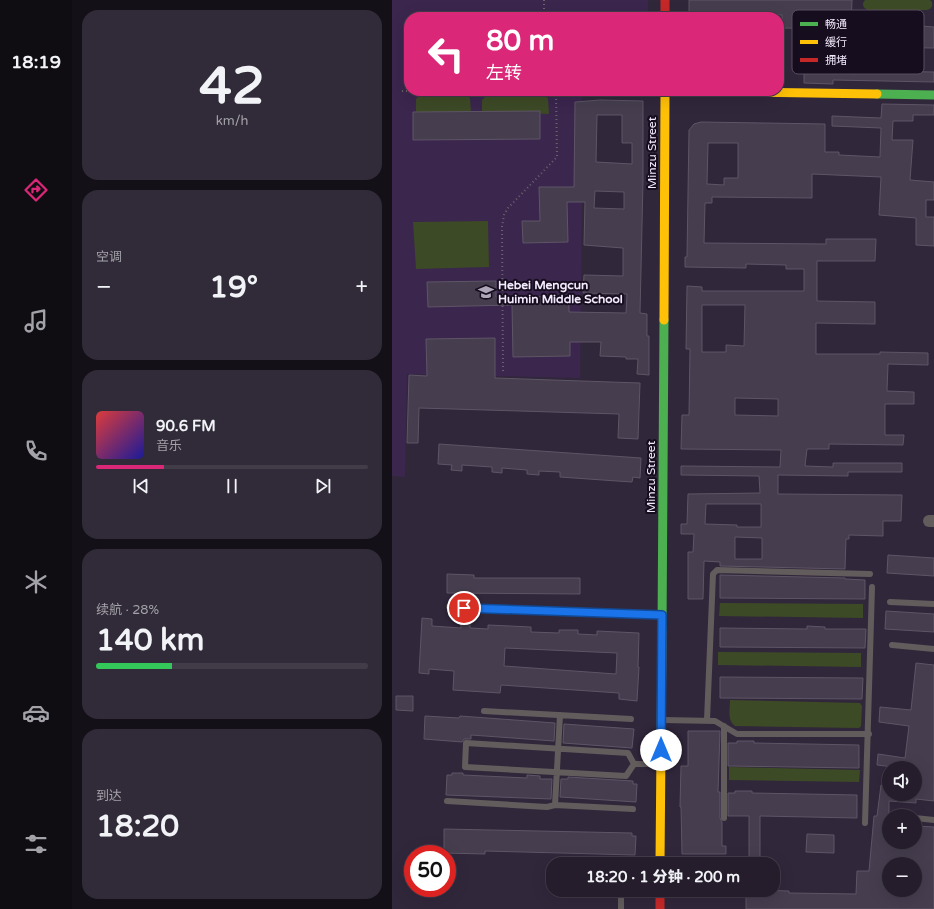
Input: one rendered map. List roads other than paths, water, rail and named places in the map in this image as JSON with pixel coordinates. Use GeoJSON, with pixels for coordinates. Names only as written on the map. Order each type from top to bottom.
{"type":"FeatureCollection","features":[{"type":"Feature","properties":{"kind":"main road"},"geometry":{"type":"LineString","coordinates":[[665,0],[665,12]]}},
{"type":"Feature","properties":{"kind":"main road"},"geometry":{"type":"LineString","coordinates":[[784,93],[934,95]]}},
{"type":"Feature","properties":{"kind":"main road","name":"Minzu Street"},"geometry":{"type":"LineString","coordinates":[[660,857],[665,96]]}},
{"type":"Feature","properties":{"kind":"main road"},"geometry":{"type":"LineString","coordinates":[[660,897],[660,909]]}},
{"type":"Feature","properties":{"kind":"lane"},"geometry":{"type":"LineString","coordinates":[[707,720],[713,574],[717,570],[870,574]]}},
{"type":"Feature","properties":{"kind":"lane"},"geometry":{"type":"LineString","coordinates":[[866,823],[872,587]]}},
{"type":"Feature","properties":{"kind":"lane"},"geometry":{"type":"LineString","coordinates":[[890,602],[934,604]]}},
{"type":"Feature","properties":{"kind":"lane"},"geometry":{"type":"LineString","coordinates":[[449,607],[662,615]]}},
{"type":"Feature","properties":{"kind":"lane"},"geometry":{"type":"LineString","coordinates":[[892,644],[934,649]]}},
{"type":"Feature","properties":{"kind":"lane"},"geometry":{"type":"LineString","coordinates":[[484,711],[631,719]]}},
{"type":"Feature","properties":{"kind":"lane"},"geometry":{"type":"LineString","coordinates":[[556,805],[560,715]]}},
{"type":"Feature","properties":{"kind":"lane"},"geometry":{"type":"LineString","coordinates":[[661,720],[715,721],[737,734],[868,734]]}},
{"type":"Feature","properties":{"kind":"lane"},"geometry":{"type":"LineString","coordinates":[[724,726],[724,818]]}},
{"type":"Feature","properties":{"kind":"lane"},"geometry":{"type":"LineString","coordinates":[[466,743],[628,753],[634,764],[626,776],[464,767],[466,743]]}},
{"type":"Feature","properties":{"kind":"lane"},"geometry":{"type":"LineString","coordinates":[[634,764],[661,764]]}},
{"type":"Feature","properties":{"kind":"lane"},"geometry":{"type":"LineString","coordinates":[[447,802],[547,807],[556,805],[633,809]]}},
{"type":"Feature","properties":{"kind":"lane"},"geometry":{"type":"LineString","coordinates":[[922,819],[934,820]]}},
{"type":"Feature","properties":{"kind":"lane"},"geometry":{"type":"LineString","coordinates":[[621,897],[621,909]]}},
{"type":"Feature","properties":{"kind":"place","name":"Hebei Mengcun Huimin Middle School"},"geometry":{"type":"Point","coordinates":[486,292]}}]}
